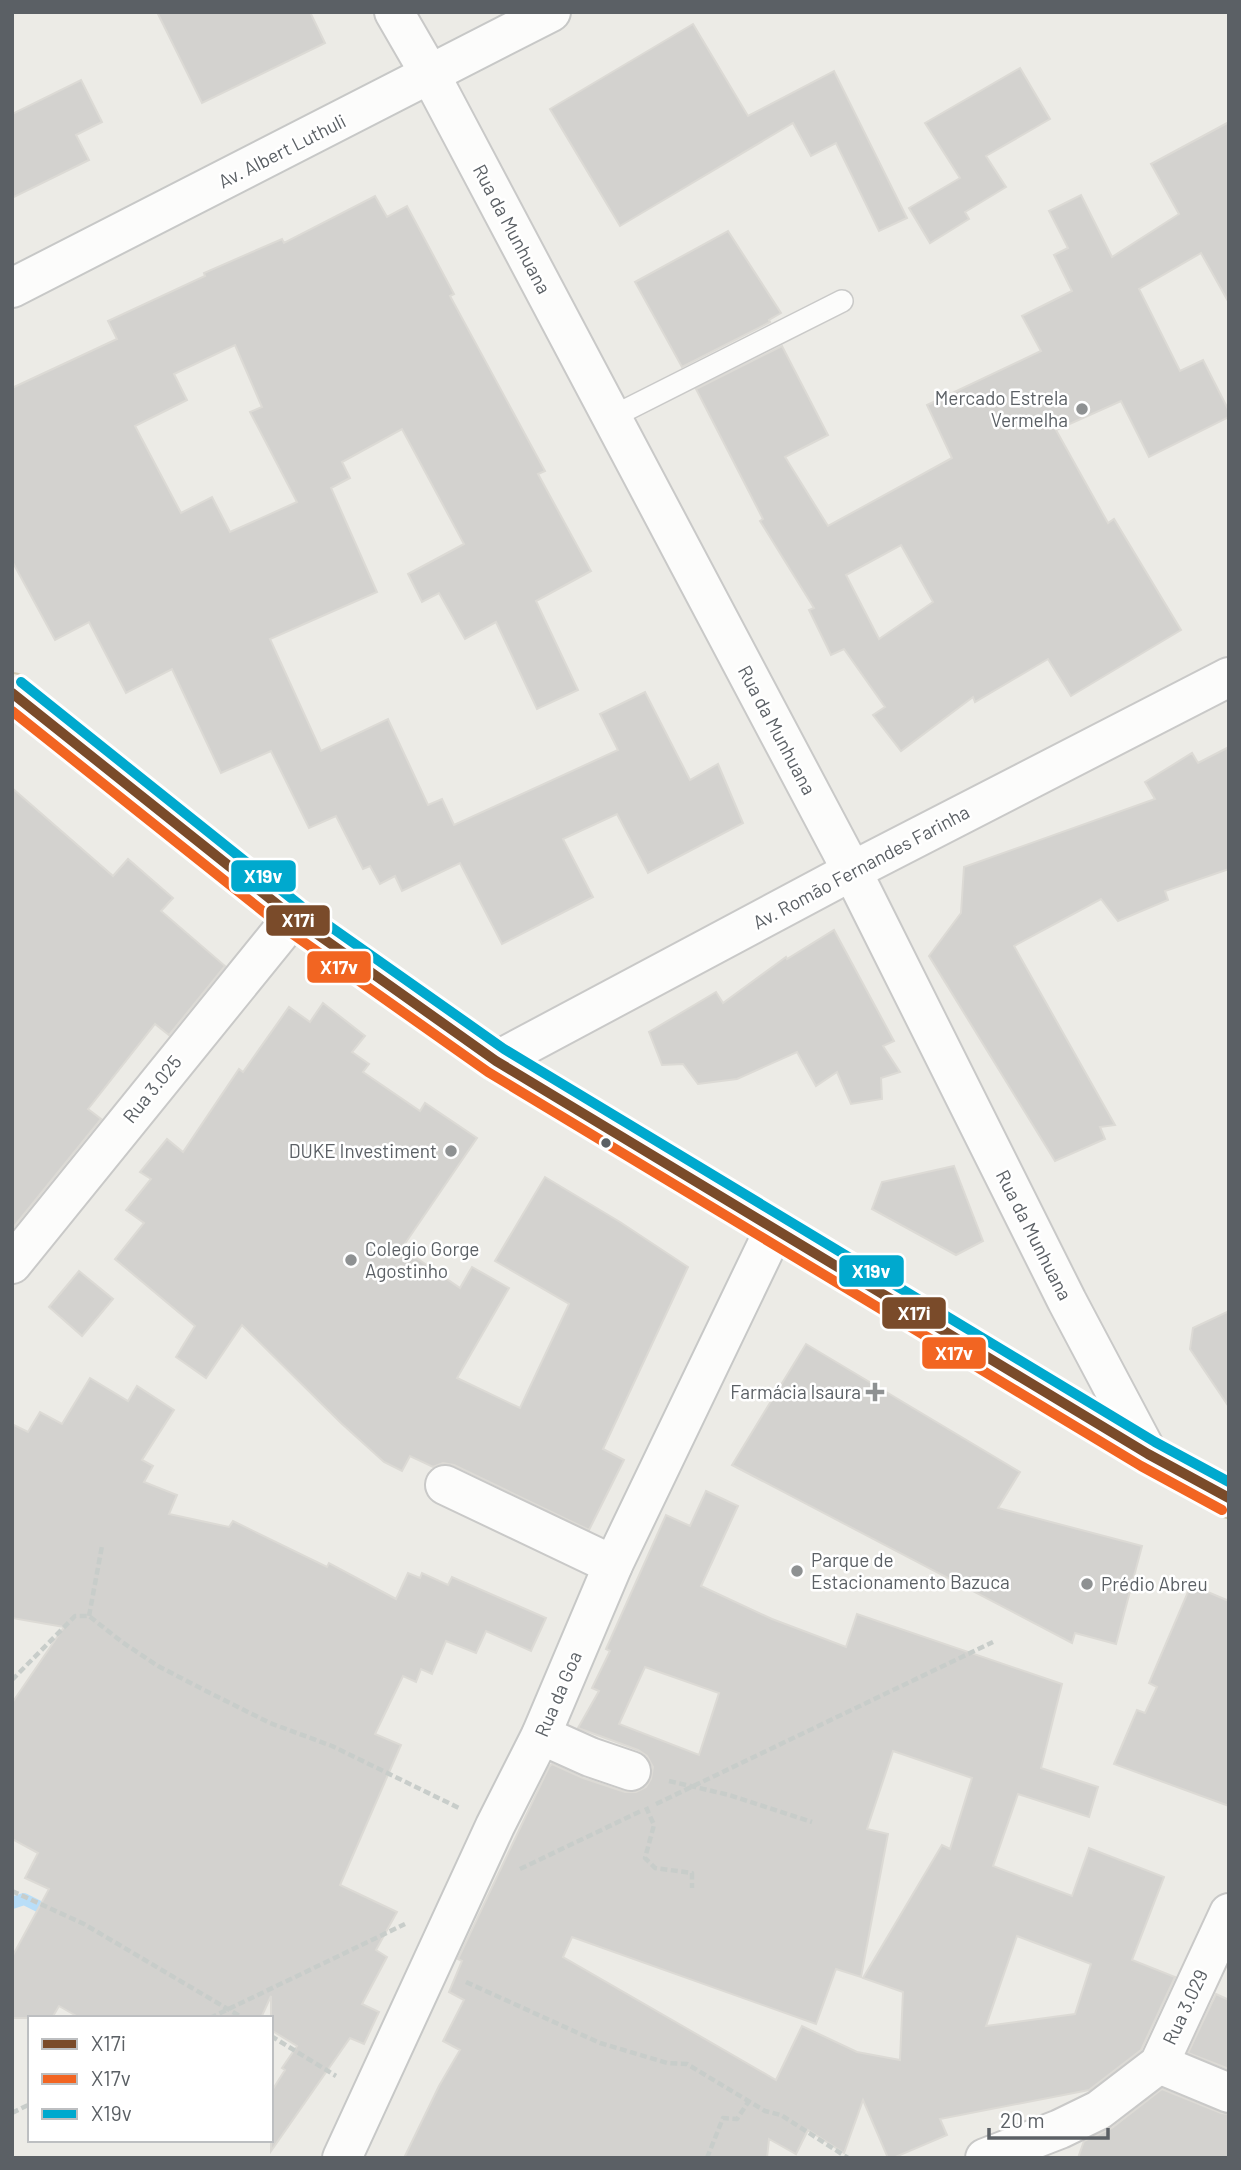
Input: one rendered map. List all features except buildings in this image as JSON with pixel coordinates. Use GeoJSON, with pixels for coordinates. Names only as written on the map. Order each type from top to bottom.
{"type":"FeatureCollection","features":[{"type":"Feature","properties":{"kind":"main road"},"geometry":{"type":"LineString","coordinates":[[16,704],[293,917],[496,1060],[1148,1454],[1229,1498]]}},
{"type":"Feature","properties":{"kind":"street","name":"Rua da Munhuana"},"geometry":{"type":"LineString","coordinates":[[394,12],[431,76],[852,871],[1067,1301],[1148,1454]]}},
{"type":"Feature","properties":{"kind":"street","name":"Av. Albert Luthuli"},"geometry":{"type":"LineString","coordinates":[[12,288],[431,76],[551,12]]}},
{"type":"Feature","properties":{"kind":"street","name":"Av. Romão Fernandes Farinha"},"geometry":{"type":"LineString","coordinates":[[496,1060],[852,871],[1229,677]]}},
{"type":"Feature","properties":{"kind":"street","name":"Rua 3.025"},"geometry":{"type":"LineString","coordinates":[[12,1264],[293,917]]}},
{"type":"Feature","properties":{"kind":"street","name":"Rua da Goa"},"geometry":{"type":"LineString","coordinates":[[345,2157],[368,2097],[495,1826],[541,1735],[613,1565],[774,1230]]}},
{"type":"Feature","properties":{"kind":"street"},"geometry":{"type":"LineString","coordinates":[[445,1485],[613,1565]]}},
{"type":"Feature","properties":{"kind":"street"},"geometry":{"type":"LineString","coordinates":[[541,1735],[631,1771]]}},
{"type":"Feature","properties":{"kind":"street","name":"Rua 3.029"},"geometry":{"type":"LineString","coordinates":[[1159,2064],[1229,1913]]}},
{"type":"Feature","properties":{"kind":"street"},"geometry":{"type":"LineString","coordinates":[[985,2158],[1060,2129],[1099,2110],[1159,2064],[1229,2093]]}},
{"type":"Feature","properties":{"kind":"lane"},"geometry":{"type":"LineString","coordinates":[[612,417],[842,301]]}},
{"type":"Feature","properties":{"kind":"path"},"geometry":{"type":"LineString","coordinates":[[89,1616],[102,1546]]}},
{"type":"Feature","properties":{"kind":"path"},"geometry":{"type":"LineString","coordinates":[[12,1680],[75,1616],[89,1616],[158,1666],[210,1693],[270,1723],[332,1746],[495,1826]]}},
{"type":"Feature","properties":{"kind":"path"},"geometry":{"type":"LineString","coordinates":[[508,1875],[993,1642]]}},
{"type":"Feature","properties":{"kind":"path"},"geometry":{"type":"LineString","coordinates":[[631,1771],[729,1795],[812,1822]]}},
{"type":"Feature","properties":{"kind":"path"},"geometry":{"type":"LineString","coordinates":[[631,1771],[654,1825],[645,1858],[655,1868],[692,1873],[692,1888]]}},
{"type":"Feature","properties":{"kind":"path"},"geometry":{"type":"LineString","coordinates":[[12,1891],[84,1924],[240,2016]]}},
{"type":"Feature","properties":{"kind":"path"},"geometry":{"type":"LineString","coordinates":[[214,2016],[409,1922]]}},
{"type":"Feature","properties":{"kind":"path"},"geometry":{"type":"LineString","coordinates":[[430,1966],[600,2043],[667,2063],[687,2064],[765,2111],[780,2115],[848,2158]]}},
{"type":"Feature","properties":{"kind":"path"},"geometry":{"type":"LineString","coordinates":[[273,2037],[368,2097]]}},
{"type":"Feature","properties":{"kind":"path"},"geometry":{"type":"LineString","coordinates":[[707,2158],[723,2118],[737,2119],[749,2101]]}},
{"type":"Feature","properties":{"kind":"path"},"geometry":{"type":"LineString","coordinates":[[12,2112],[28,2105]]}},
{"type":"Feature","properties":{"kind":"waterway"},"geometry":{"type":"LineString","coordinates":[[12,1903],[24,1899],[50,1912],[53,1910]]}},
{"type":"Feature","properties":{"kind":"transit line","name":"X19v"},"geometry":{"type":"LineString","coordinates":[[21,682],[301,906],[504,1049],[1155,1442],[1229,1482]]}},
{"type":"Feature","properties":{"kind":"transit line","name":"X17i"},"geometry":{"type":"LineString","coordinates":[[12,693],[293,917],[496,1061],[1148,1454],[1229,1498]]}},
{"type":"Feature","properties":{"kind":"transit line","name":"X17v"},"geometry":{"type":"LineString","coordinates":[[12,711],[284,928],[488,1072],[1141,1466],[1222,1510]]}},
{"type":"Feature","properties":{"kind":"place","name":"Mercado Estrela Vermelha"},"geometry":{"type":"Point","coordinates":[1082,409]}},
{"type":"Feature","properties":{"kind":"place","name":"DUKE Investiment"},"geometry":{"type":"Point","coordinates":[451,1151]}},
{"type":"Feature","properties":{"kind":"place","name":"Colegio Gorge Agostinho"},"geometry":{"type":"Point","coordinates":[351,1260]}},
{"type":"Feature","properties":{"kind":"place","name":"Farmácia Isaura"},"geometry":{"type":"Point","coordinates":[875,1392]}},
{"type":"Feature","properties":{"kind":"place","name":"Parque de Estacionamento Bazuca"},"geometry":{"type":"Point","coordinates":[797,1571]}},
{"type":"Feature","properties":{"kind":"place","name":"Prédio Abreu"},"geometry":{"type":"Point","coordinates":[1087,1584]}}]}
